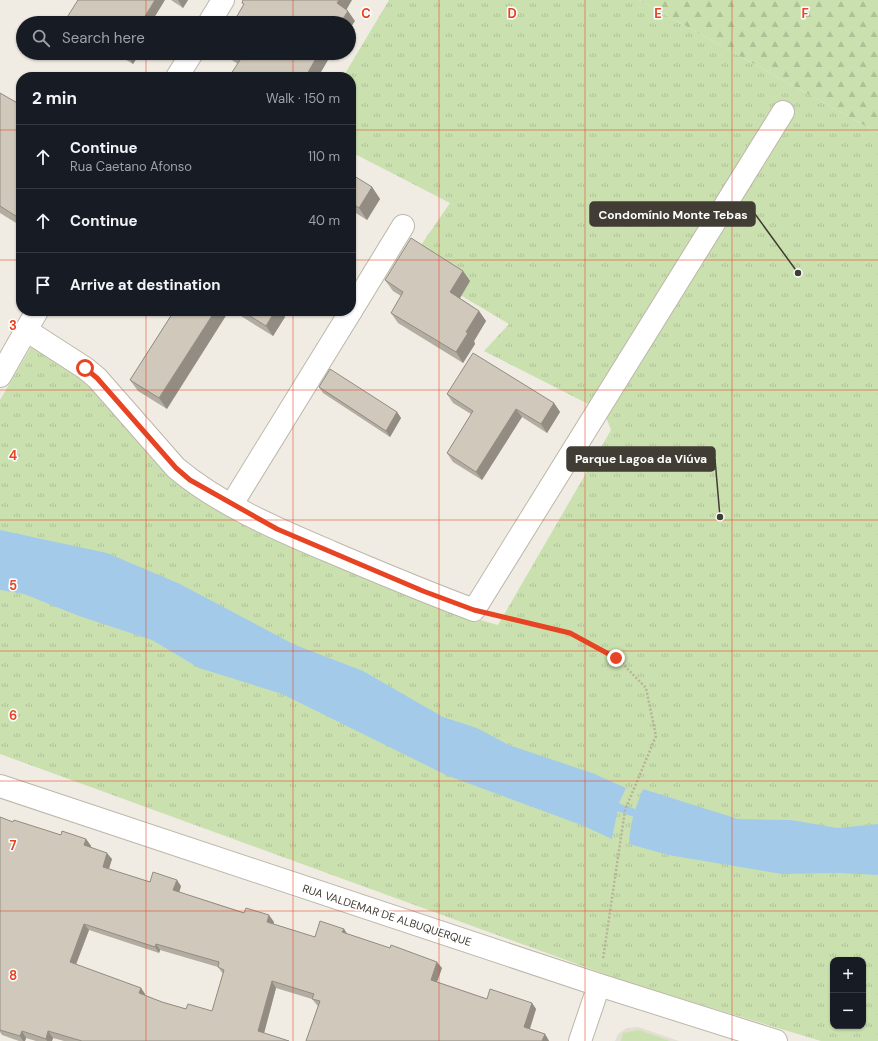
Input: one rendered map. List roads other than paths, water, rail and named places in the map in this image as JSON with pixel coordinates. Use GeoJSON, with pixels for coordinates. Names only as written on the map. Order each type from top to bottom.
{"type":"FeatureCollection","features":[{"type":"Feature","properties":{"kind":"street"},"geometry":{"type":"LineString","coordinates":[[213,16],[223,0]]}},
{"type":"Feature","properties":{"kind":"street"},"geometry":{"type":"LineString","coordinates":[[180,72],[188,60]]}},
{"type":"Feature","properties":{"kind":"street"},"geometry":{"type":"LineString","coordinates":[[26,330],[91,373],[176,468],[190,480],[277,529],[423,591],[474,610],[783,112]]}},
{"type":"Feature","properties":{"kind":"street"},"geometry":{"type":"LineString","coordinates":[[356,303],[403,226]]}},
{"type":"Feature","properties":{"kind":"street"},"geometry":{"type":"LineString","coordinates":[[0,376],[34,316]]}},
{"type":"Feature","properties":{"kind":"street"},"geometry":{"type":"LineString","coordinates":[[232,504],[348,316]]}},
{"type":"Feature","properties":{"kind":"street","name":"RUA VALDEMAR DE ALBUQUERQUE"},"geometry":{"type":"LineString","coordinates":[[0,786],[599,985],[776,1041]]}},
{"type":"Feature","properties":{"kind":"street"},"geometry":{"type":"LineString","coordinates":[[580,1041],[599,985]]}},
{"type":"Feature","properties":{"kind":"water"},"geometry":{"type":"Polygon","coordinates":[[[0,530],[107,553],[180,584],[293,644],[363,671],[443,717],[477,728],[509,745],[592,773],[626,788],[619,803],[612,839],[584,826],[446,775],[282,694],[199,668],[152,640],[79,616],[24,594],[0,590],[0,530]]]}},
{"type":"Feature","properties":{"kind":"water"},"geometry":{"type":"Polygon","coordinates":[[[643,789],[738,819],[791,820],[837,828],[878,824],[878,875],[839,873],[782,874],[668,855],[629,844],[633,816],[643,789]]]}},
{"type":"Feature","properties":{"kind":"waterway"},"geometry":{"type":"LineString","coordinates":[[609,804],[643,816]]}},
{"type":"Feature","properties":{"kind":"place","name":"Condomínio Monte Tebas"},"geometry":{"type":"Point","coordinates":[798,273]}},
{"type":"Feature","properties":{"kind":"place","name":"Parque Lagoa da Viúva"},"geometry":{"type":"Point","coordinates":[720,517]}}]}
